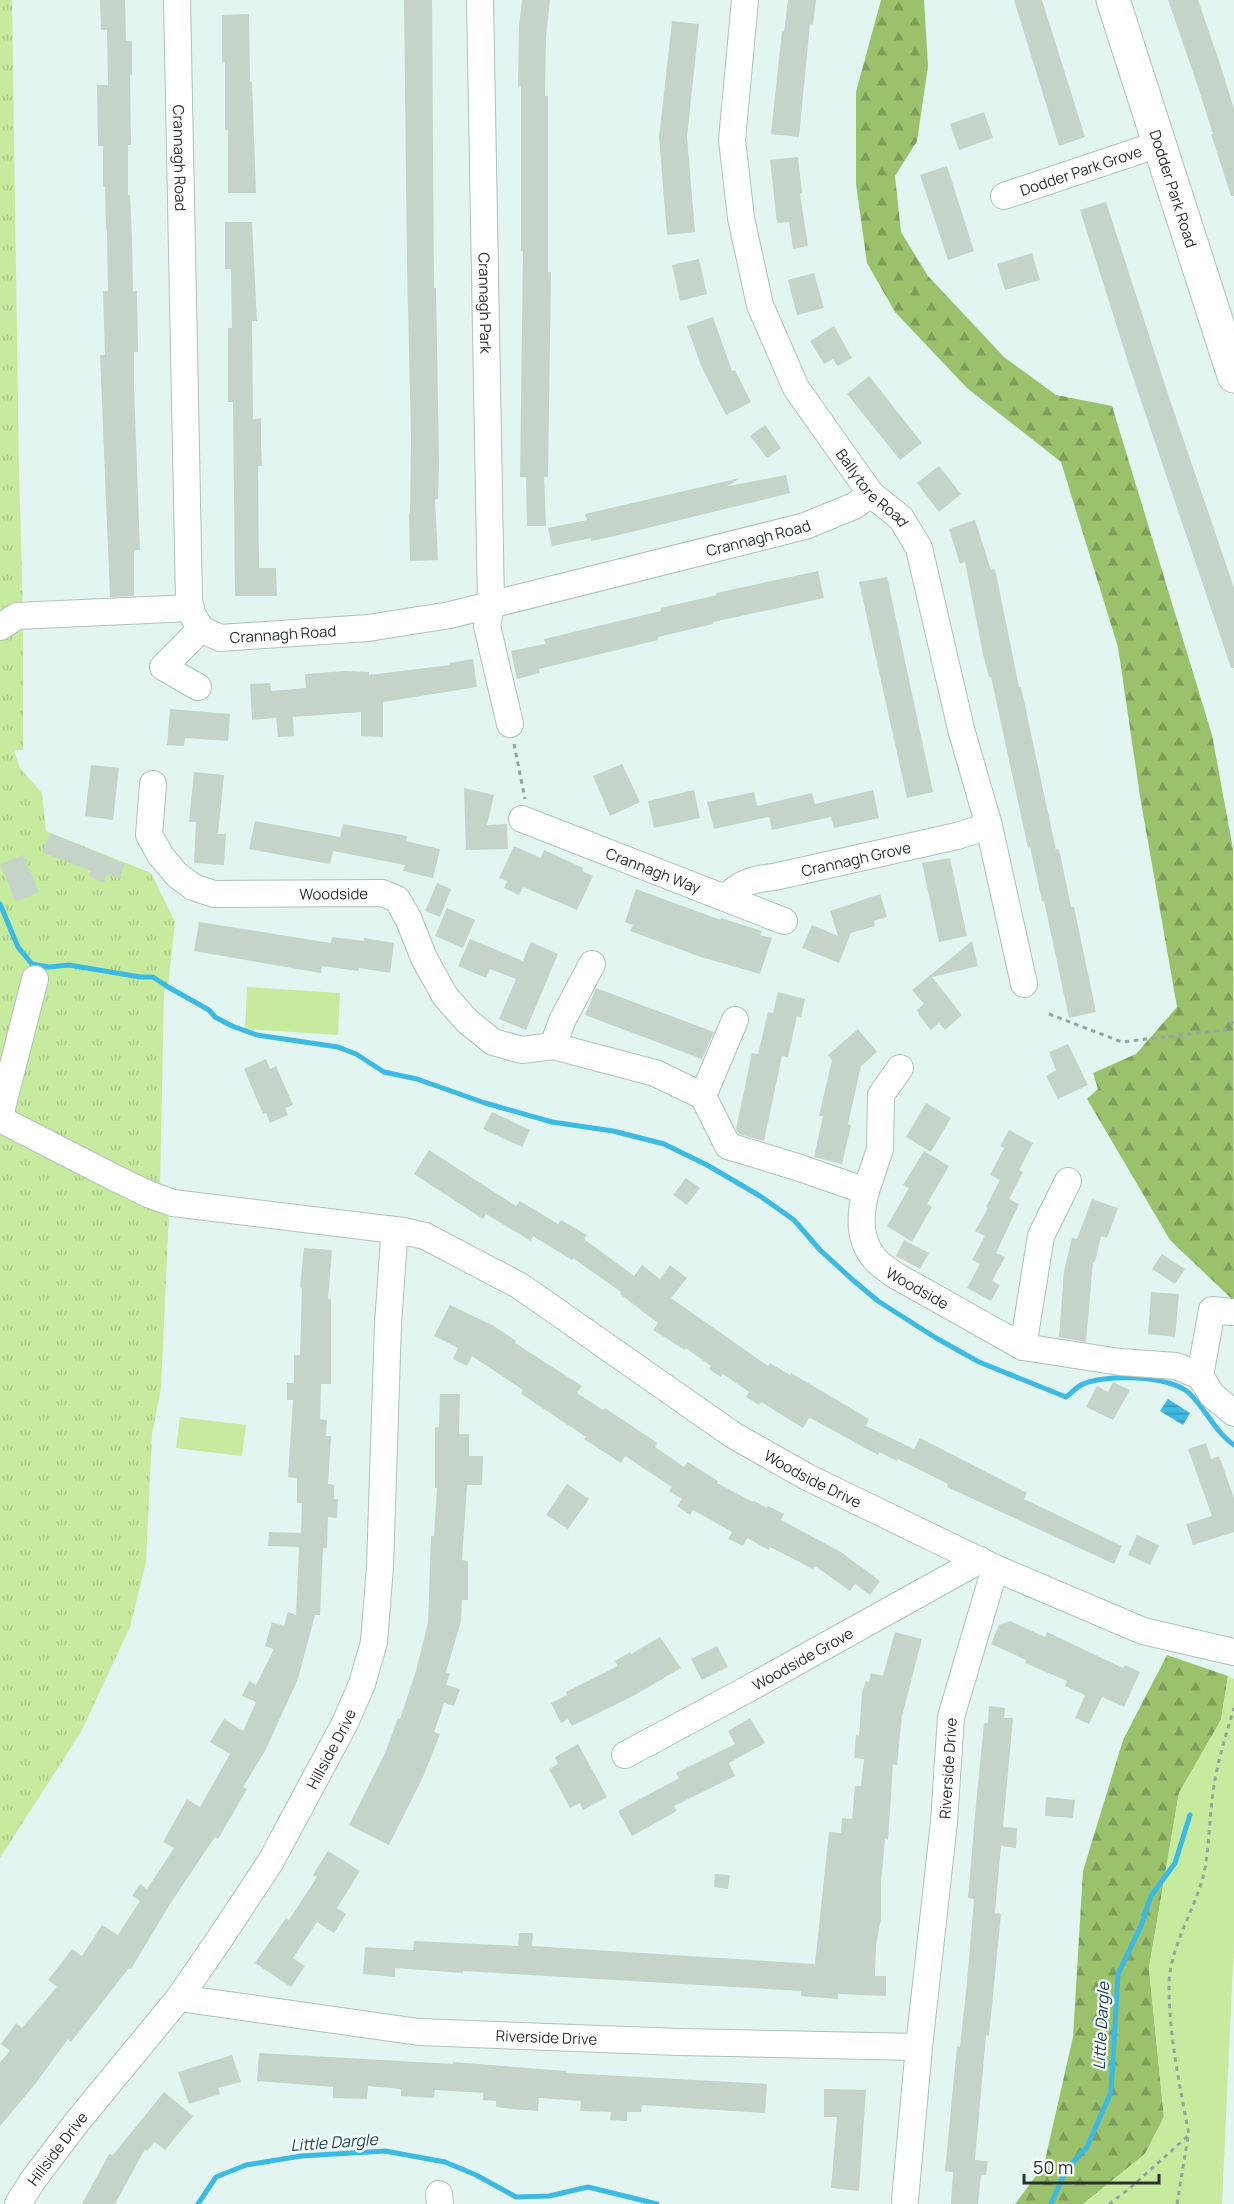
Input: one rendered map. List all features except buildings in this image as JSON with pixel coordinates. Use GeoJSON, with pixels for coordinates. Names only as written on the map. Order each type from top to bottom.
{"type":"FeatureCollection","features":[{"type":"Feature","properties":{"kind":"main road","name":"Dodder Park Road"},"geometry":{"type":"LineString","coordinates":[[1113,0],[1234,376]]}},
{"type":"Feature","properties":{"kind":"street","name":"Crannagh Road"},"geometry":{"type":"LineString","coordinates":[[177,0],[189,600],[196,618],[220,638],[356,629],[450,615],[805,526],[837,515],[871,494]]}},
{"type":"Feature","properties":{"kind":"street","name":"Crannagh Park"},"geometry":{"type":"LineString","coordinates":[[480,0],[491,605],[487,626],[510,724]]}},
{"type":"Feature","properties":{"kind":"street","name":"Ballytore Road"},"geometry":{"type":"LineString","coordinates":[[745,0],[732,140],[741,218],[760,305],[796,388],[871,494],[900,518],[919,548],[961,729],[989,826],[1024,984]]}},
{"type":"Feature","properties":{"kind":"street","name":"Dodder Park Grove"},"geometry":{"type":"LineString","coordinates":[[1004,196],[1159,144]]}},
{"type":"Feature","properties":{"kind":"street"},"geometry":{"type":"LineString","coordinates":[[0,627],[17,616],[196,618]]}},
{"type":"Feature","properties":{"kind":"street"},"geometry":{"type":"LineString","coordinates":[[196,618],[163,666],[198,687]]}},
{"type":"Feature","properties":{"kind":"street","name":"Woodside"},"geometry":{"type":"LineString","coordinates":[[153,784],[149,835],[160,856],[177,875],[193,887],[214,894],[382,893],[397,899],[408,918],[424,958],[445,996],[467,1022],[493,1042],[522,1050],[553,1046],[655,1073],[703,1096]]}},
{"type":"Feature","properties":{"kind":"street","name":"Crannagh Way"},"geometry":{"type":"LineString","coordinates":[[524,811],[618,868],[726,898],[784,921]]}},
{"type":"Feature","properties":{"kind":"street","name":"Crannagh Grove"},"geometry":{"type":"LineString","coordinates":[[726,898],[735,888],[751,880],[774,877],[957,836],[989,826]]}},
{"type":"Feature","properties":{"kind":"street"},"geometry":{"type":"LineString","coordinates":[[553,1046],[562,1021],[592,964]]}},
{"type":"Feature","properties":{"kind":"street"},"geometry":{"type":"LineString","coordinates":[[35,979],[1,1119],[121,1181],[173,1203],[414,1234]]}},
{"type":"Feature","properties":{"kind":"street"},"geometry":{"type":"LineString","coordinates":[[735,1020],[703,1096],[728,1146],[866,1191]]}},
{"type":"Feature","properties":{"kind":"street","name":"Woodside"},"geometry":{"type":"LineString","coordinates":[[900,1068],[881,1095],[880,1149],[860,1212],[863,1236],[874,1259],[894,1274],[1023,1347],[1120,1362],[1176,1366],[1200,1376]]}},
{"type":"Feature","properties":{"kind":"street"},"geometry":{"type":"LineString","coordinates":[[1023,1347],[1041,1236],[1068,1181]]}},
{"type":"Feature","properties":{"kind":"street","name":"Woodside Drive"},"geometry":{"type":"LineString","coordinates":[[414,1234],[520,1286],[733,1435],[807,1477],[988,1564],[1143,1631],[1234,1652]]}},
{"type":"Feature","properties":{"kind":"street","name":"Hillside Drive"},"geometry":{"type":"LineString","coordinates":[[18,2204],[33,2180],[77,2122],[179,1998],[271,1860],[345,1723],[362,1684],[374,1642],[380,1567],[388,1324],[394,1239],[414,1234]]}},
{"type":"Feature","properties":{"kind":"street"},"geometry":{"type":"LineString","coordinates":[[1231,1312],[1212,1310],[1200,1376],[1212,1395],[1234,1413]]}},
{"type":"Feature","properties":{"kind":"street","name":"Woodside Grove"},"geometry":{"type":"LineString","coordinates":[[625,1755],[988,1564]]}},
{"type":"Feature","properties":{"kind":"street","name":"Riverside Drive"},"geometry":{"type":"LineString","coordinates":[[905,2200],[944,1822],[951,1717],[988,1564]]}},
{"type":"Feature","properties":{"kind":"street","name":"Riverside Drive"},"geometry":{"type":"LineString","coordinates":[[179,1998],[419,2032],[919,2047]]}},
{"type":"Feature","properties":{"kind":"path"},"geometry":{"type":"LineString","coordinates":[[510,724],[524,811]]}},
{"type":"Feature","properties":{"kind":"path"},"geometry":{"type":"LineString","coordinates":[[1049,1014],[1122,1042],[1224,1030],[1234,1022]]}},
{"type":"Feature","properties":{"kind":"path"},"geometry":{"type":"LineString","coordinates":[[1177,2204],[1189,2135],[1172,2025],[1169,1984],[1174,1952],[1193,1908],[1204,1873],[1220,1754],[1234,1708]]}},
{"type":"Feature","properties":{"kind":"path"},"geometry":{"type":"LineString","coordinates":[[1109,2204],[1189,2135]]}},
{"type":"Feature","properties":{"kind":"green space"},"geometry":{"type":"Polygon","coordinates":[[[0,0],[12,0],[23,613],[23,750],[14,750],[20,768],[42,793],[46,831],[151,873],[175,922],[168,987],[164,992],[160,1187],[169,1214],[161,1388],[152,1434],[146,1562],[130,1627],[81,1732],[0,1858],[0,0]]]}},
{"type":"Feature","properties":{"kind":"green space"},"geometry":{"type":"Polygon","coordinates":[[[881,0],[924,0],[928,66],[917,141],[895,176],[901,232],[928,276],[1004,357],[1056,395],[1112,406],[1212,735],[1233,849],[1234,1301],[1170,1240],[1087,1099],[1098,1089],[1093,1073],[1136,1054],[1177,1007],[1140,796],[1118,647],[1061,462],[967,388],[895,312],[867,263],[856,184],[856,92],[881,0]]]}},
{"type":"Feature","properties":{"kind":"green space"},"geometry":{"type":"Polygon","coordinates":[[[247,987],[340,993],[338,1035],[245,1029],[247,987]]]}},
{"type":"Feature","properties":{"kind":"green space"},"geometry":{"type":"Polygon","coordinates":[[[180,1417],[246,1425],[242,1456],[176,1448],[180,1417]]]}},
{"type":"Feature","properties":{"kind":"green space"},"geometry":{"type":"Polygon","coordinates":[[[1167,1655],[1228,1676],[1221,1720],[1179,1793],[1149,1968],[1164,2117],[1145,2154],[1083,2204],[1015,2204],[1044,2165],[1073,2037],[1083,1871],[1123,1740],[1167,1655]]]}},
{"type":"Feature","properties":{"kind":"green space"},"geometry":{"type":"Polygon","coordinates":[[[1228,1676],[1234,1679],[1234,1944],[1222,2204],[1083,2204],[1145,2154],[1164,2117],[1149,1968],[1179,1793],[1221,1720],[1228,1676]]]}},
{"type":"Feature","properties":{"kind":"water"},"geometry":{"type":"Polygon","coordinates":[[[1168,1399],[1190,1413],[1183,1425],[1160,1411],[1168,1399]]]}},
{"type":"Feature","properties":{"kind":"waterway"},"geometry":{"type":"LineString","coordinates":[[0,904],[18,947],[32,964],[49,967],[69,965],[140,977],[153,977],[209,1010],[215,1017],[257,1035],[338,1047],[356,1054],[384,1072],[417,1079],[485,1103],[552,1122],[613,1131],[664,1144],[707,1165],[760,1196],[794,1220],[820,1250],[878,1301],[979,1362],[1066,1397],[1081,1385],[1104,1379],[1136,1378],[1180,1387],[1189,1393],[1221,1434],[1234,1445]]}},
{"type":"Feature","properties":{"kind":"waterway","name":"Little Dargle"},"geometry":{"type":"LineString","coordinates":[[1051,2204],[1066,2170],[1087,2147],[1111,2092],[1118,1974],[1141,1926],[1151,1896],[1175,1863],[1190,1815]]}},
{"type":"Feature","properties":{"kind":"waterway","name":"Little Dargle"},"geometry":{"type":"LineString","coordinates":[[198,2204],[216,2177],[246,2165],[301,2156],[385,2151],[445,2162],[476,2175],[516,2197],[549,2196],[588,2187],[657,2204]]}}]}
